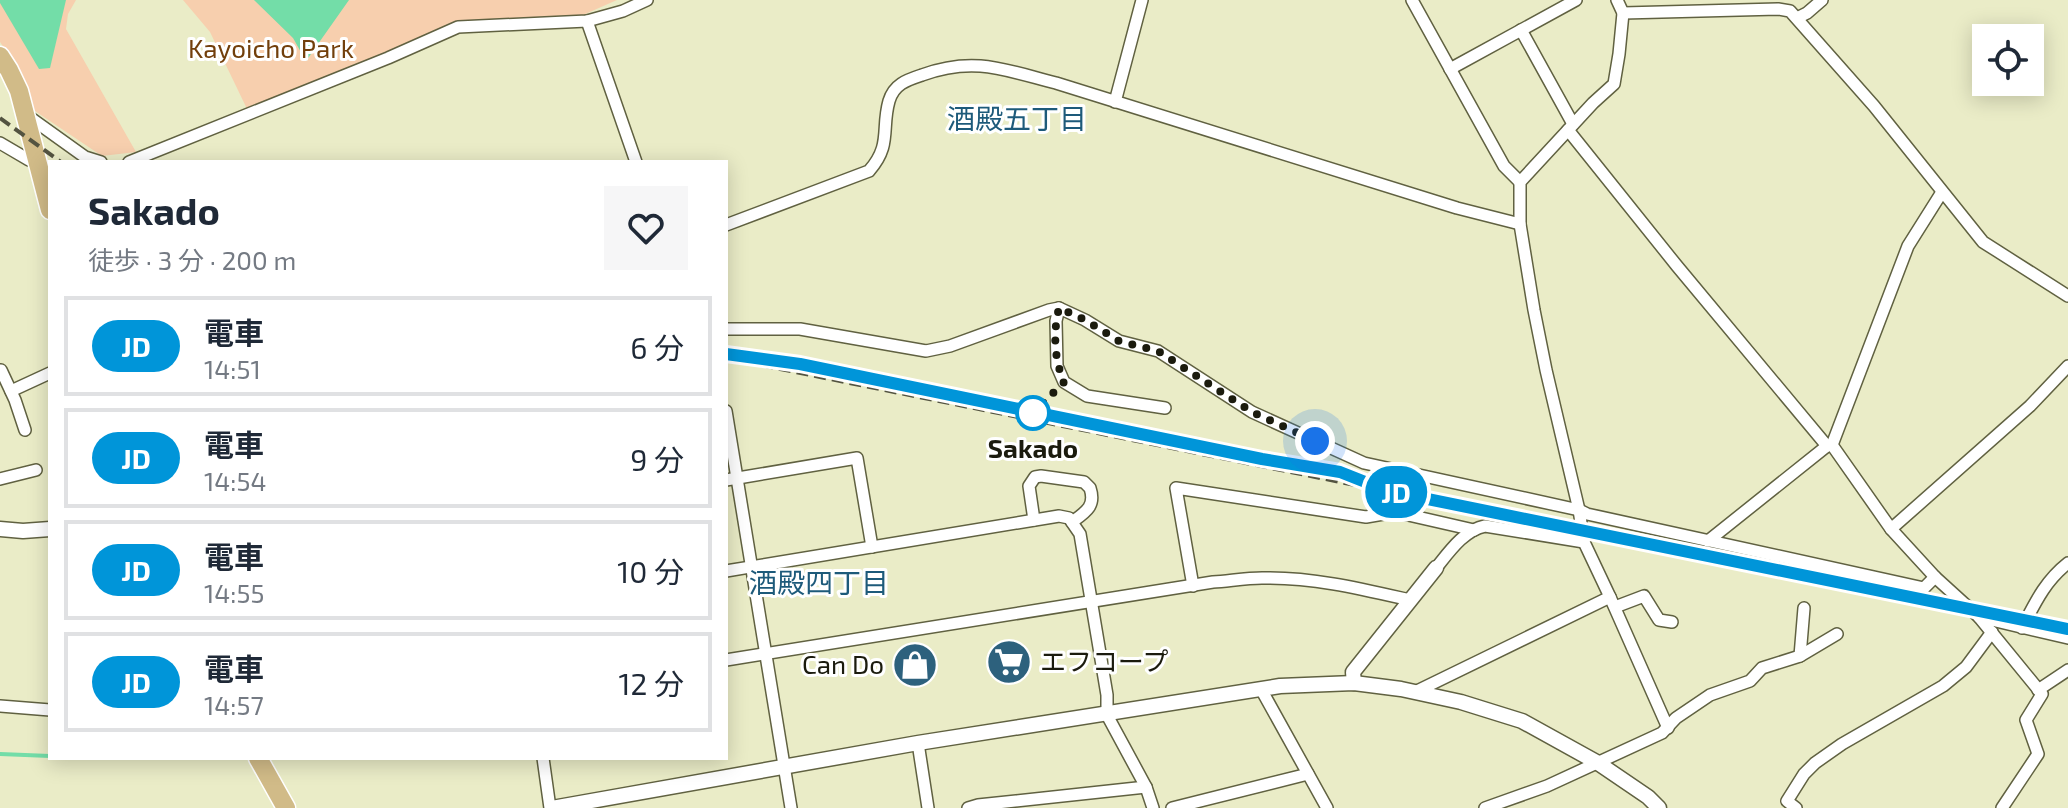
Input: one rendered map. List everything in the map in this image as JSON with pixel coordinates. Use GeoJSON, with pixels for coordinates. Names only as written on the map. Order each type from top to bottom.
{"type":"FeatureCollection","features":[{"type":"Feature","properties":{"kind":"main road"},"geometry":{"type":"LineString","coordinates":[[0,56],[19,91],[48,203]]}},
{"type":"Feature","properties":{"kind":"main road"},"geometry":{"type":"LineString","coordinates":[[259,760],[286,808]]}},
{"type":"Feature","properties":{"kind":"street"},"geometry":{"type":"LineString","coordinates":[[134,160],[458,27],[587,21],[623,11],[647,0]]}},
{"type":"Feature","properties":{"kind":"street"},"geometry":{"type":"LineString","coordinates":[[1115,102],[1142,0]]}},
{"type":"Feature","properties":{"kind":"street"},"geometry":{"type":"LineString","coordinates":[[1450,69],[1576,0]]}},
{"type":"Feature","properties":{"kind":"street"},"geometry":{"type":"LineString","coordinates":[[1617,0],[1623,13],[1614,84],[1520,182],[1520,224],[1546,370],[1584,542],[1668,728]]}},
{"type":"Feature","properties":{"kind":"street"},"geometry":{"type":"LineString","coordinates":[[1797,18],[1822,0]]}},
{"type":"Feature","properties":{"kind":"street"},"geometry":{"type":"LineString","coordinates":[[1418,2],[1450,69],[1504,166],[1520,182]]}},
{"type":"Feature","properties":{"kind":"street"},"geometry":{"type":"LineString","coordinates":[[1623,13],[1776,4],[1790,11],[1874,106],[1983,242],[2068,296]]}},
{"type":"Feature","properties":{"kind":"street"},"geometry":{"type":"LineString","coordinates":[[587,21],[635,160]]}},
{"type":"Feature","properties":{"kind":"street"},"geometry":{"type":"LineString","coordinates":[[1521,30],[1570,127],[1677,266],[1829,445],[1891,529],[1935,577],[1979,617],[2042,694],[2026,720],[2038,754],[2002,808]]}},
{"type":"Feature","properties":{"kind":"street"},"geometry":{"type":"LineString","coordinates":[[728,224],[869,171],[880,158],[885,143],[893,91],[902,82],[962,65],[991,66],[1056,83],[1457,208],[1520,224]]}},
{"type":"Feature","properties":{"kind":"street"},"geometry":{"type":"LineString","coordinates":[[24,114],[85,157],[95,160]]}},
{"type":"Feature","properties":{"kind":"street"},"geometry":{"type":"LineString","coordinates":[[0,143],[29,160],[36,159]]}},
{"type":"Feature","properties":{"kind":"street"},"geometry":{"type":"LineString","coordinates":[[1708,541],[1829,445],[1908,246],[1942,192]]}},
{"type":"Feature","properties":{"kind":"street"},"geometry":{"type":"LineString","coordinates":[[1059,308],[1056,321],[1057,366],[1064,382],[1087,396],[1165,408]]}},
{"type":"Feature","properties":{"kind":"street"},"geometry":{"type":"LineString","coordinates":[[728,329],[800,329],[926,351],[950,346],[1059,308],[1119,341],[1158,351],[1252,412],[1364,463],[1924,588],[1935,577]]}},
{"type":"Feature","properties":{"kind":"street"},"geometry":{"type":"LineString","coordinates":[[1891,529],[2030,406],[2068,366]]}},
{"type":"Feature","properties":{"kind":"street"},"geometry":{"type":"LineString","coordinates":[[1,370],[25,430]]}},
{"type":"Feature","properties":{"kind":"street"},"geometry":{"type":"LineString","coordinates":[[11,391],[48,374]]}},
{"type":"Feature","properties":{"kind":"street"},"geometry":{"type":"LineString","coordinates":[[728,440],[731,479],[751,567],[791,808]]}},
{"type":"Feature","properties":{"kind":"street"},"geometry":{"type":"LineString","coordinates":[[731,479],[857,458],[872,547]]}},
{"type":"Feature","properties":{"kind":"street"},"geometry":{"type":"LineString","coordinates":[[0,479],[36,470]]}},
{"type":"Feature","properties":{"kind":"street"},"geometry":{"type":"LineString","coordinates":[[1034,520],[1029,486],[1031,481],[1041,476],[1084,482],[1090,488],[1093,503],[1072,522]]}},
{"type":"Feature","properties":{"kind":"street"},"geometry":{"type":"LineString","coordinates":[[1193,586],[1176,488],[1366,517],[1395,512],[1474,530]]}},
{"type":"Feature","properties":{"kind":"street"},"geometry":{"type":"LineString","coordinates":[[728,571],[1059,516],[1069,518],[1080,534],[1107,695],[1107,715],[1146,787],[1153,808]]}},
{"type":"Feature","properties":{"kind":"street"},"geometry":{"type":"LineString","coordinates":[[1354,683],[1353,672],[1458,542],[1474,530],[1485,526],[1584,542]]}},
{"type":"Feature","properties":{"kind":"street"},"geometry":{"type":"LineString","coordinates":[[0,529],[48,529]]}},
{"type":"Feature","properties":{"kind":"street"},"geometry":{"type":"LineString","coordinates":[[2022,628],[2040,593],[2068,563]]}},
{"type":"Feature","properties":{"kind":"street"},"geometry":{"type":"LineString","coordinates":[[728,660],[1261,578],[1306,580],[1410,600]]}},
{"type":"Feature","properties":{"kind":"street"},"geometry":{"type":"LineString","coordinates":[[1415,692],[1613,602],[1644,596],[1659,620],[1672,622]]}},
{"type":"Feature","properties":{"kind":"street"},"geometry":{"type":"LineString","coordinates":[[1800,656],[1804,608]]}},
{"type":"Feature","properties":{"kind":"street"},"geometry":{"type":"LineString","coordinates":[[1979,617],[2068,638]]}},
{"type":"Feature","properties":{"kind":"street"},"geometry":{"type":"LineString","coordinates":[[1796,808],[1787,801],[1815,763],[1943,686],[1966,667],[1992,632]]}},
{"type":"Feature","properties":{"kind":"street"},"geometry":{"type":"LineString","coordinates":[[1491,807],[1547,786],[1662,733],[1676,718],[1710,695],[1750,681],[1762,668],[1800,656],[1837,634]]}},
{"type":"Feature","properties":{"kind":"street"},"geometry":{"type":"LineString","coordinates":[[2038,690],[2068,670]]}},
{"type":"Feature","properties":{"kind":"street"},"geometry":{"type":"LineString","coordinates":[[543,760],[551,808],[918,743],[1280,686],[1354,683],[1461,702],[1522,721],[1598,763],[1659,808]]}},
{"type":"Feature","properties":{"kind":"street"},"geometry":{"type":"LineString","coordinates":[[1261,689],[1327,808]]}},
{"type":"Feature","properties":{"kind":"street"},"geometry":{"type":"LineString","coordinates":[[0,706],[48,710]]}},
{"type":"Feature","properties":{"kind":"street"},"geometry":{"type":"LineString","coordinates":[[918,743],[928,808]]}},
{"type":"Feature","properties":{"kind":"street"},"geometry":{"type":"LineString","coordinates":[[1172,808],[1308,774]]}},
{"type":"Feature","properties":{"kind":"street"},"geometry":{"type":"LineString","coordinates":[[968,808],[1146,787]]}},
{"type":"Feature","properties":{"kind":"green space"},"geometry":{"type":"Polygon","coordinates":[[[0,0],[76,0],[68,14],[66,29],[136,152],[102,156],[32,109],[21,73],[0,42],[0,0]]]}},
{"type":"Feature","properties":{"kind":"green space","name":"Kayoicho Park"},"geometry":{"type":"Polygon","coordinates":[[[183,0],[617,0],[583,15],[457,24],[248,111],[210,32],[183,0]]]}},
{"type":"Feature","properties":{"kind":"shaded area"},"geometry":{"type":"Polygon","coordinates":[[[0,0],[66,0],[50,68],[39,69],[0,0]]]}},
{"type":"Feature","properties":{"kind":"shaded area"},"geometry":{"type":"Polygon","coordinates":[[[254,0],[349,0],[306,61],[293,38],[254,0]]]}},
{"type":"Feature","properties":{"kind":"waterway"},"geometry":{"type":"LineString","coordinates":[[0,754],[48,756]]}},
{"type":"Feature","properties":{"kind":"railway"},"geometry":{"type":"LineString","coordinates":[[0,118],[58,160]]}},
{"type":"Feature","properties":{"kind":"railway"},"geometry":{"type":"LineString","coordinates":[[728,358],[2068,629]]}},
{"type":"Feature","properties":{"kind":"train","name":"JD"},"geometry":{"type":"LineString","coordinates":[[728,354],[800,364],[1262,459],[1340,472],[1388,491],[2068,629]]}},
{"type":"Feature","properties":{"kind":"place","name":"Sakado"},"geometry":{"type":"Point","coordinates":[1033,413]}},
{"type":"Feature","properties":{"kind":"place","name":"エフコープ"},"geometry":{"type":"Point","coordinates":[1009,662]}},
{"type":"Feature","properties":{"kind":"place","name":"Can Do"},"geometry":{"type":"Point","coordinates":[915,665]}},
{"type":"Feature","properties":{"kind":"district","name":"酒殿五丁目"},"geometry":{"type":"Point","coordinates":[1017,119]}},
{"type":"Feature","properties":{"kind":"district","name":"酒殿四丁目"},"geometry":{"type":"Point","coordinates":[819,583]}},
{"type":"Feature","properties":{"kind":"route"},"geometry":{"type":"LineString","coordinates":[[1033,413],[1064,382],[1057,366],[1055,342],[1059,308],[1119,341],[1158,351],[1252,412],[1315,441]]}}]}
